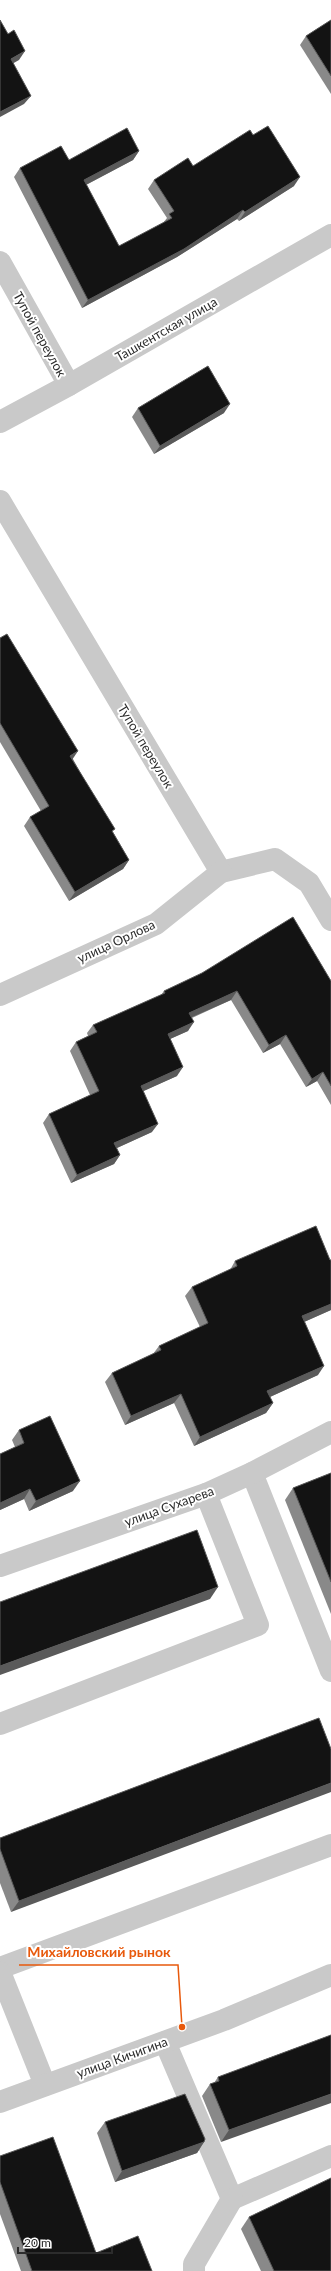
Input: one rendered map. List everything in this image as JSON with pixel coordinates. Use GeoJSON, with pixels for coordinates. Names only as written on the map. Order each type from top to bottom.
{"type":"FeatureCollection","features":[{"type":"Feature","properties":{"kind":"street","name":"Ташкентская улица"},"geometry":{"type":"LineString","coordinates":[[0,422],[69,385],[331,235]]}},
{"type":"Feature","properties":{"kind":"street","name":"Тупой переулок"},"geometry":{"type":"LineString","coordinates":[[0,262],[69,385]]}},
{"type":"Feature","properties":{"kind":"street","name":"Тупой переулок"},"geometry":{"type":"LineString","coordinates":[[0,501],[221,872]]}},
{"type":"Feature","properties":{"kind":"street"},"geometry":{"type":"LineString","coordinates":[[221,872],[275,859],[309,883],[331,920]]}},
{"type":"Feature","properties":{"kind":"street","name":"улица Орлова"},"geometry":{"type":"LineString","coordinates":[[0,995],[156,924],[221,872]]}},
{"type":"Feature","properties":{"kind":"street","name":"улица Сухарева"},"geometry":{"type":"LineString","coordinates":[[0,1566],[206,1494],[252,1473],[331,1432]]}},
{"type":"Feature","properties":{"kind":"street"},"geometry":{"type":"LineString","coordinates":[[252,1473],[331,1671]]}},
{"type":"Feature","properties":{"kind":"street"},"geometry":{"type":"LineString","coordinates":[[0,1724],[258,1625],[206,1494]]}},
{"type":"Feature","properties":{"kind":"street"},"geometry":{"type":"LineString","coordinates":[[0,1968],[331,1845]]}},
{"type":"Feature","properties":{"kind":"street"},"geometry":{"type":"LineString","coordinates":[[0,1972],[45,2085]]}},
{"type":"Feature","properties":{"kind":"street","name":"улица Кичигина"},"geometry":{"type":"LineString","coordinates":[[0,2102],[224,2020],[331,1974]]}},
{"type":"Feature","properties":{"kind":"street"},"geometry":{"type":"LineString","coordinates":[[165,2042],[232,2198]]}},
{"type":"Feature","properties":{"kind":"street"},"geometry":{"type":"LineString","coordinates":[[194,2271],[194,2264],[232,2198],[331,2156]]}},
{"type":"Feature","properties":{"kind":"building"},"geometry":{"type":"Polygon","coordinates":[[[0,20],[8,34],[14,30],[25,51],[11,59],[31,96],[0,112],[0,20]]]}},
{"type":"Feature","properties":{"kind":"building"},"geometry":{"type":"Polygon","coordinates":[[[331,20],[331,76],[306,36],[331,20]]]}},
{"type":"Feature","properties":{"kind":"building"},"geometry":{"type":"Polygon","coordinates":[[[268,126],[300,177],[245,212],[243,210],[184,249],[88,300],[20,168],[61,146],[69,160],[127,128],[139,151],[84,180],[119,246],[172,218],[169,214],[174,211],[154,180],[188,158],[193,166],[250,130],[253,135],[268,126]]]}},
{"type":"Feature","properties":{"kind":"building"},"geometry":{"type":"Polygon","coordinates":[[[208,366],[230,404],[160,446],[138,408],[208,366]]]}},
{"type":"Feature","properties":{"kind":"building"},"geometry":{"type":"Polygon","coordinates":[[[7,634],[78,751],[70,756],[115,829],[112,831],[129,860],[75,892],[30,817],[49,806],[0,723],[0,638],[7,634]]]}},
{"type":"Feature","properties":{"kind":"building"},"geometry":{"type":"Polygon","coordinates":[[[293,917],[331,981],[331,1086],[323,1072],[312,1079],[286,1035],[269,1045],[237,991],[189,1013],[194,1022],[168,1034],[183,1067],[141,1086],[158,1124],[114,1143],[120,1155],[77,1175],[49,1114],[99,1091],[76,1042],[97,1032],[93,1025],[165,993],[164,991],[202,973],[293,917]]]}},
{"type":"Feature","properties":{"kind":"building"},"geometry":{"type":"Polygon","coordinates":[[[316,1226],[331,1260],[331,1304],[302,1316],[324,1366],[267,1391],[273,1403],[200,1437],[181,1394],[131,1416],[112,1373],[161,1350],[159,1346],[208,1323],[192,1287],[237,1266],[235,1261],[316,1226]]]}},
{"type":"Feature","properties":{"kind":"building"},"geometry":{"type":"Polygon","coordinates":[[[50,1416],[80,1481],[36,1501],[30,1489],[0,1503],[0,1454],[24,1443],[19,1430],[50,1416]]]}},
{"type":"Feature","properties":{"kind":"building"},"geometry":{"type":"Polygon","coordinates":[[[331,1473],[331,1582],[293,1488],[331,1473]]]}},
{"type":"Feature","properties":{"kind":"building"},"geometry":{"type":"Polygon","coordinates":[[[197,1530],[218,1587],[0,1666],[0,1602],[197,1530]]]}},
{"type":"Feature","properties":{"kind":"building"},"geometry":{"type":"Polygon","coordinates":[[[319,1718],[331,1749],[331,1783],[19,1901],[0,1849],[0,1838],[319,1718]]]}},
{"type":"Feature","properties":{"kind":"building"},"geometry":{"type":"Polygon","coordinates":[[[331,2035],[331,2094],[229,2130],[210,2084],[219,2081],[218,2077],[331,2035]]]}},
{"type":"Feature","properties":{"kind":"building"},"geometry":{"type":"Polygon","coordinates":[[[185,2094],[205,2139],[204,2142],[122,2171],[105,2122],[185,2094]]]}},
{"type":"Feature","properties":{"kind":"building"},"geometry":{"type":"Polygon","coordinates":[[[53,2137],[96,2253],[138,2236],[152,2271],[32,2271],[0,2182],[0,2156],[53,2137]]]}},
{"type":"Feature","properties":{"kind":"building"},"geometry":{"type":"Polygon","coordinates":[[[331,2178],[331,2271],[274,2271],[249,2217],[331,2178]]]}},
{"type":"Feature","properties":{"kind":"place","name":"Михайловский рынок"},"geometry":{"type":"Point","coordinates":[182,2027]}}]}
